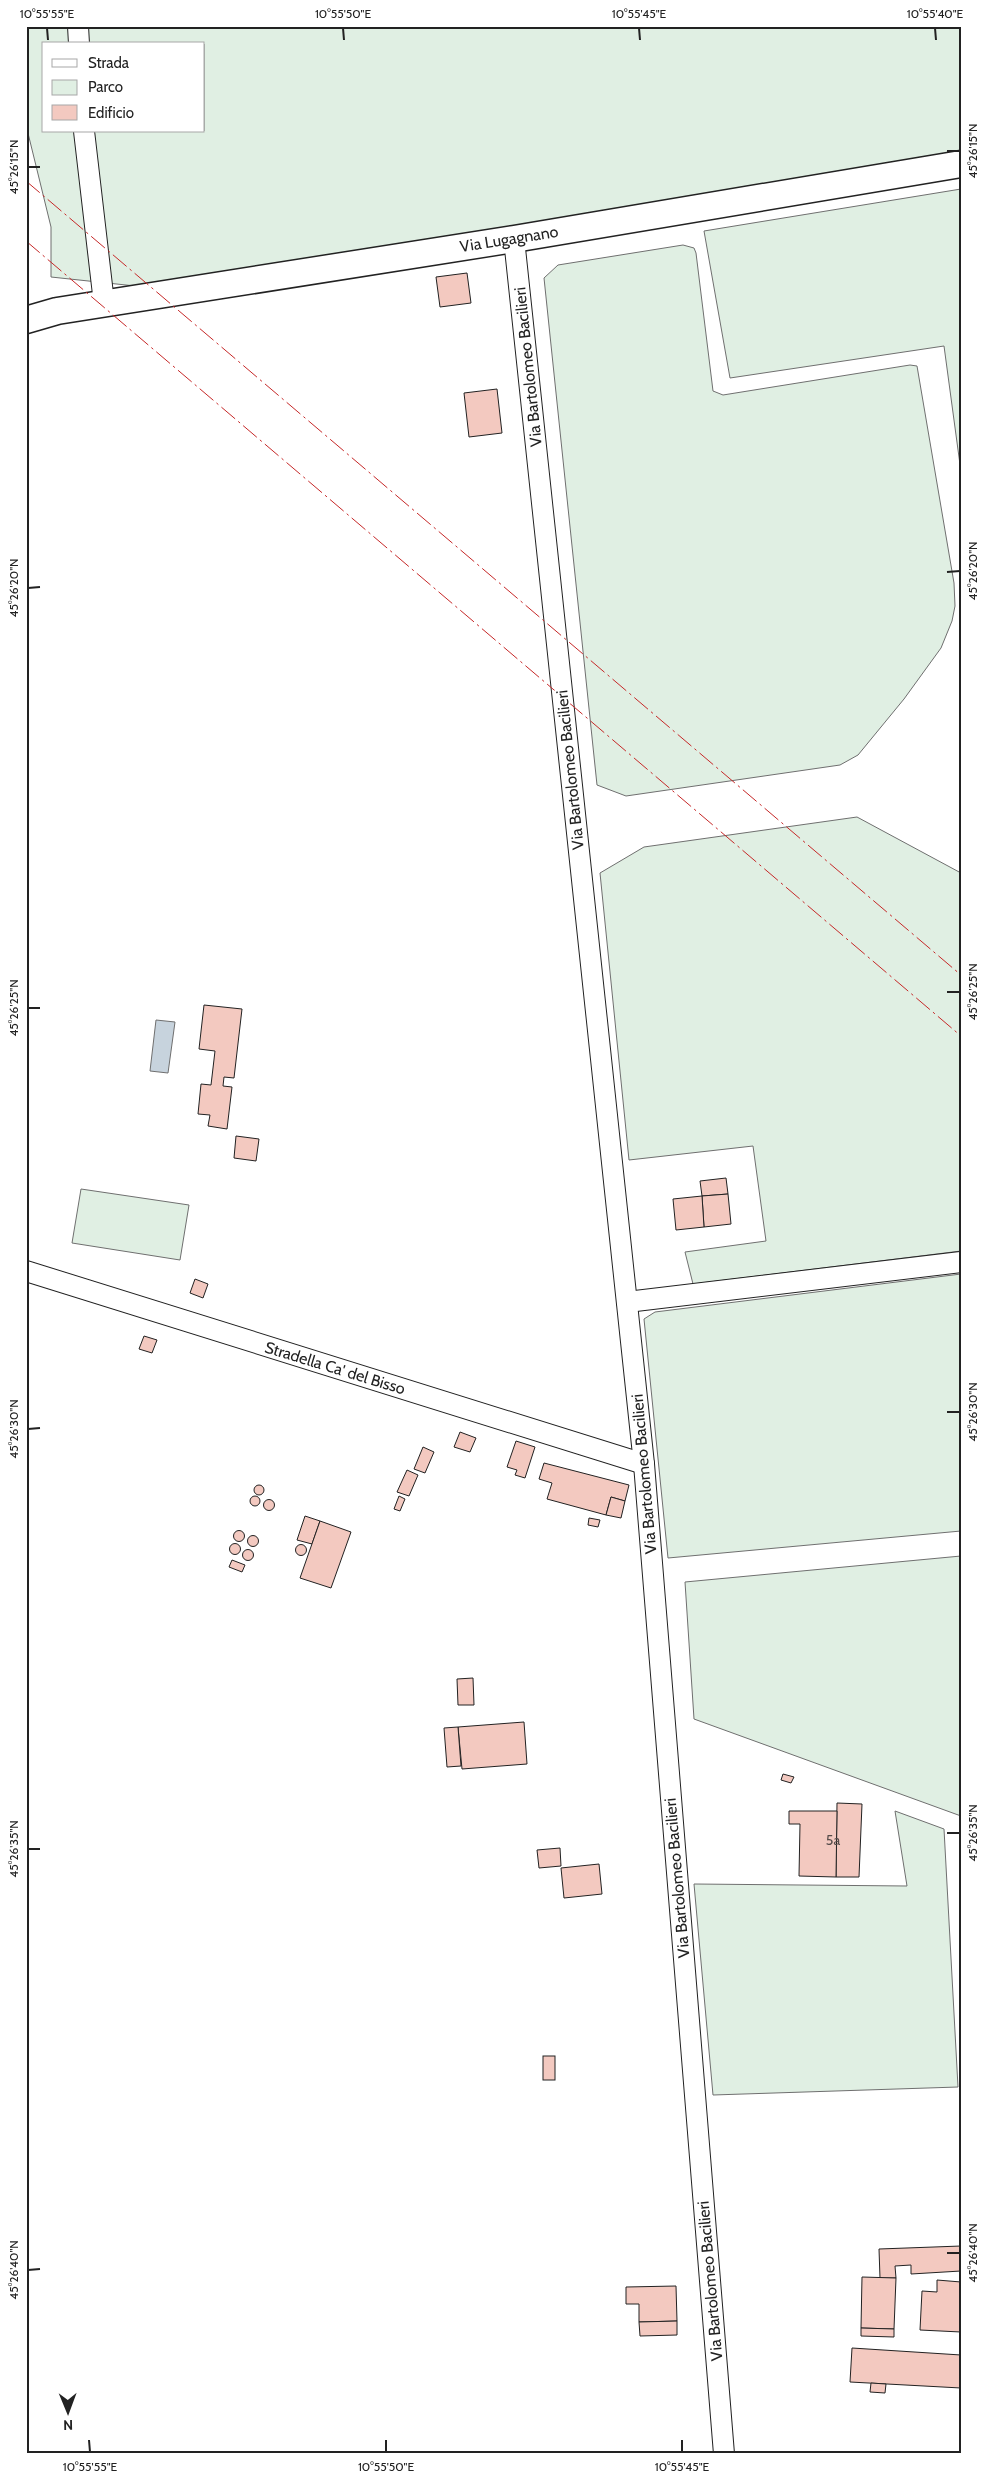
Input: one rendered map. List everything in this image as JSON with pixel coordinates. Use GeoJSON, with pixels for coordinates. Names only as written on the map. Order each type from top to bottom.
{"type":"FeatureCollection","features":[{"type":"Feature","properties":{"kind":"main road","name":"Via Lugagnano"},"geometry":{"type":"LineString","coordinates":[[26,320],[57,311],[514,239],[961,164]]}},
{"type":"Feature","properties":{"kind":"main road","name":"Via Lugagnano"},"geometry":{"type":"LineString","coordinates":[[26,307],[57,311]]}},
{"type":"Feature","properties":{"kind":"street"},"geometry":{"type":"LineString","coordinates":[[78,26],[79,42]]}},
{"type":"Feature","properties":{"kind":"street"},"geometry":{"type":"LineString","coordinates":[[84,132],[104,304]]}},
{"type":"Feature","properties":{"kind":"street","name":"Via Bartolomeo Bacilieri"},"geometry":{"type":"LineString","coordinates":[[514,239],[644,1464],[724,2454]]}},
{"type":"Feature","properties":{"kind":"street"},"geometry":{"type":"LineString","coordinates":[[627,1302],[961,1262]]}},
{"type":"Feature","properties":{"kind":"street","name":"Stradella Ca' del Bisso"},"geometry":{"type":"LineString","coordinates":[[26,1271],[644,1464]]}},
{"type":"Feature","properties":{"kind":"green space"},"geometry":{"type":"Polygon","coordinates":[[[26,26],[961,26],[961,155],[154,288],[51,277],[51,227],[26,125],[26,26]]]}},
{"type":"Feature","properties":{"kind":"green space"},"geometry":{"type":"Polygon","coordinates":[[[961,189],[961,472],[944,346],[730,378],[704,231],[961,189]]]}},
{"type":"Feature","properties":{"kind":"green space"},"geometry":{"type":"Polygon","coordinates":[[[683,245],[694,248],[696,253],[713,391],[723,395],[910,365],[917,366],[954,583],[955,606],[952,621],[941,648],[904,699],[858,755],[840,765],[626,796],[597,785],[544,278],[558,265],[683,245]]]}},
{"type":"Feature","properties":{"kind":"green space"},"geometry":{"type":"Polygon","coordinates":[[[857,817],[961,873],[961,1251],[693,1284],[685,1252],[766,1241],[753,1146],[629,1160],[600,873],[644,847],[857,817]]]}},
{"type":"Feature","properties":{"kind":"green space"},"geometry":{"type":"Polygon","coordinates":[[[81,1189],[189,1205],[180,1260],[72,1243],[81,1189]]]}},
{"type":"Feature","properties":{"kind":"green space"},"geometry":{"type":"Polygon","coordinates":[[[961,1274],[961,1531],[668,1558],[644,1319],[655,1312],[961,1274]]]}},
{"type":"Feature","properties":{"kind":"green space"},"geometry":{"type":"Polygon","coordinates":[[[961,1556],[961,1816],[694,1719],[685,1582],[961,1556]]]}},
{"type":"Feature","properties":{"kind":"green space"},"geometry":{"type":"Polygon","coordinates":[[[895,1811],[944,1829],[958,2087],[713,2095],[694,1884],[907,1886],[895,1811]]]}},
{"type":"Feature","properties":{"kind":"shaded area"},"geometry":{"type":"Polygon","coordinates":[[[156,1020],[175,1022],[168,1073],[150,1071],[156,1020]]]}},
{"type":"Feature","properties":{"kind":"building"},"geometry":{"type":"Polygon","coordinates":[[[467,273],[471,303],[440,307],[436,277],[467,273]]]}},
{"type":"Feature","properties":{"kind":"building"},"geometry":{"type":"Polygon","coordinates":[[[497,389],[502,433],[469,437],[464,393],[497,389]]]}},
{"type":"Feature","properties":{"kind":"building"},"geometry":{"type":"Polygon","coordinates":[[[204,1005],[242,1009],[234,1078],[224,1077],[223,1086],[232,1087],[227,1129],[208,1126],[210,1115],[198,1114],[201,1084],[211,1085],[215,1051],[199,1049],[204,1005]]]}},
{"type":"Feature","properties":{"kind":"building"},"geometry":{"type":"Polygon","coordinates":[[[236,1136],[259,1139],[256,1161],[234,1158],[236,1136]]]}},
{"type":"Feature","properties":{"kind":"building"},"geometry":{"type":"Polygon","coordinates":[[[726,1178],[728,1194],[702,1196],[700,1181],[726,1178]]]}},
{"type":"Feature","properties":{"kind":"building"},"geometry":{"type":"Polygon","coordinates":[[[728,1194],[731,1224],[704,1227],[702,1196],[728,1194]]]}},
{"type":"Feature","properties":{"kind":"building"},"geometry":{"type":"Polygon","coordinates":[[[702,1196],[704,1227],[676,1230],[673,1199],[702,1196]]]}},
{"type":"Feature","properties":{"kind":"building"},"geometry":{"type":"Polygon","coordinates":[[[195,1279],[208,1284],[203,1298],[190,1293],[195,1279]]]}},
{"type":"Feature","properties":{"kind":"building"},"geometry":{"type":"Polygon","coordinates":[[[144,1336],[157,1340],[152,1353],[139,1349],[144,1336]]]}},
{"type":"Feature","properties":{"kind":"building"},"geometry":{"type":"Polygon","coordinates":[[[460,1432],[476,1438],[470,1452],[454,1447],[460,1432]]]}},
{"type":"Feature","properties":{"kind":"building"},"geometry":{"type":"Polygon","coordinates":[[[516,1441],[535,1447],[525,1478],[515,1475],[517,1470],[507,1467],[516,1441]]]}},
{"type":"Feature","properties":{"kind":"building"},"geometry":{"type":"Polygon","coordinates":[[[423,1447],[434,1452],[425,1473],[414,1469],[423,1447]]]}},
{"type":"Feature","properties":{"kind":"building"},"geometry":{"type":"Polygon","coordinates":[[[544,1463],[629,1485],[625,1501],[611,1497],[606,1515],[547,1499],[552,1483],[539,1479],[544,1463]]]}},
{"type":"Feature","properties":{"kind":"building"},"geometry":{"type":"Polygon","coordinates":[[[407,1470],[418,1475],[409,1496],[397,1492],[407,1470]]]}},
{"type":"Feature","properties":{"kind":"building"},"geometry":{"type":"Polygon","coordinates":[[[257,1485],[261,1485],[264,1490],[263,1494],[257,1495],[254,1492],[254,1488],[257,1485]]]}},
{"type":"Feature","properties":{"kind":"building"},"geometry":{"type":"Polygon","coordinates":[[[253,1496],[257,1496],[260,1501],[259,1505],[253,1506],[250,1503],[250,1499],[253,1496]]]}},
{"type":"Feature","properties":{"kind":"building"},"geometry":{"type":"Polygon","coordinates":[[[399,1496],[405,1499],[400,1511],[394,1509],[399,1496]]]}},
{"type":"Feature","properties":{"kind":"building"},"geometry":{"type":"Polygon","coordinates":[[[611,1497],[625,1501],[621,1518],[606,1515],[611,1497]]]}},
{"type":"Feature","properties":{"kind":"building"},"geometry":{"type":"Polygon","coordinates":[[[267,1500],[271,1500],[274,1505],[273,1509],[267,1510],[264,1507],[264,1503],[267,1500]]]}},
{"type":"Feature","properties":{"kind":"building"},"geometry":{"type":"Polygon","coordinates":[[[305,1516],[320,1521],[312,1544],[297,1540],[305,1516]]]}},
{"type":"Feature","properties":{"kind":"building"},"geometry":{"type":"Polygon","coordinates":[[[589,1518],[600,1520],[598,1527],[588,1525],[589,1518]]]}},
{"type":"Feature","properties":{"kind":"building"},"geometry":{"type":"Polygon","coordinates":[[[320,1521],[351,1532],[331,1588],[300,1578],[320,1521]]]}},
{"type":"Feature","properties":{"kind":"building"},"geometry":{"type":"Polygon","coordinates":[[[237,1531],[241,1531],[244,1536],[243,1540],[237,1541],[234,1538],[234,1534],[237,1531]]]}},
{"type":"Feature","properties":{"kind":"building"},"geometry":{"type":"Polygon","coordinates":[[[251,1536],[255,1536],[258,1541],[257,1545],[251,1546],[248,1543],[248,1539],[251,1536]]]}},
{"type":"Feature","properties":{"kind":"building"},"geometry":{"type":"Polygon","coordinates":[[[233,1544],[237,1544],[240,1549],[239,1553],[233,1554],[230,1551],[230,1547],[233,1544]]]}},
{"type":"Feature","properties":{"kind":"building"},"geometry":{"type":"Polygon","coordinates":[[[299,1545],[303,1545],[306,1550],[305,1554],[299,1555],[296,1552],[296,1548],[299,1545]]]}},
{"type":"Feature","properties":{"kind":"building"},"geometry":{"type":"Polygon","coordinates":[[[246,1550],[250,1550],[253,1555],[252,1559],[246,1560],[243,1557],[243,1553],[246,1550]]]}},
{"type":"Feature","properties":{"kind":"building"},"geometry":{"type":"Polygon","coordinates":[[[232,1560],[245,1565],[242,1572],[229,1567],[232,1560]]]}},
{"type":"Feature","properties":{"kind":"building"},"geometry":{"type":"Polygon","coordinates":[[[473,1678],[474,1705],[458,1705],[457,1679],[473,1678]]]}},
{"type":"Feature","properties":{"kind":"building"},"geometry":{"type":"Polygon","coordinates":[[[524,1722],[527,1764],[462,1769],[458,1727],[524,1722]]]}},
{"type":"Feature","properties":{"kind":"building"},"geometry":{"type":"Polygon","coordinates":[[[458,1727],[461,1766],[447,1767],[444,1728],[458,1727]]]}},
{"type":"Feature","properties":{"kind":"building"},"geometry":{"type":"Polygon","coordinates":[[[783,1774],[794,1777],[791,1783],[781,1780],[783,1774]]]}},
{"type":"Feature","properties":{"kind":"building"},"geometry":{"type":"Polygon","coordinates":[[[837,1803],[862,1804],[859,1877],[836,1877],[837,1803]]]}},
{"type":"Feature","properties":{"kind":"building"},"geometry":{"type":"Polygon","coordinates":[[[789,1811],[837,1811],[836,1877],[799,1876],[800,1824],[789,1824],[789,1811]]]}},
{"type":"Feature","properties":{"kind":"building"},"geometry":{"type":"Polygon","coordinates":[[[560,1848],[561,1866],[539,1868],[537,1850],[560,1848]]]}},
{"type":"Feature","properties":{"kind":"building"},"geometry":{"type":"Polygon","coordinates":[[[599,1864],[602,1894],[564,1898],[561,1868],[599,1864]]]}},
{"type":"Feature","properties":{"kind":"building"},"geometry":{"type":"Polygon","coordinates":[[[543,2056],[555,2056],[555,2080],[543,2080],[543,2056]]]}},
{"type":"Feature","properties":{"kind":"building"},"geometry":{"type":"Polygon","coordinates":[[[961,2246],[961,2271],[911,2274],[911,2265],[895,2266],[896,2278],[880,2278],[879,2249],[961,2246]]]}},
{"type":"Feature","properties":{"kind":"building"},"geometry":{"type":"Polygon","coordinates":[[[862,2277],[896,2278],[894,2329],[861,2328],[862,2277]]]}},
{"type":"Feature","properties":{"kind":"building"},"geometry":{"type":"Polygon","coordinates":[[[937,2280],[961,2282],[961,2332],[920,2330],[922,2291],[937,2292],[937,2280]]]}},
{"type":"Feature","properties":{"kind":"building"},"geometry":{"type":"Polygon","coordinates":[[[676,2286],[677,2321],[639,2322],[639,2304],[626,2304],[626,2287],[676,2286]]]}},
{"type":"Feature","properties":{"kind":"building"},"geometry":{"type":"Polygon","coordinates":[[[677,2321],[677,2335],[640,2336],[639,2322],[677,2321]]]}},
{"type":"Feature","properties":{"kind":"building"},"geometry":{"type":"Polygon","coordinates":[[[861,2328],[894,2329],[894,2337],[861,2336],[861,2328]]]}},
{"type":"Feature","properties":{"kind":"building"},"geometry":{"type":"Polygon","coordinates":[[[852,2348],[961,2355],[961,2388],[850,2382],[852,2348]]]}},
{"type":"Feature","properties":{"kind":"building"},"geometry":{"type":"Polygon","coordinates":[[[871,2383],[886,2384],[885,2393],[870,2392],[871,2383]]]}},
{"type":"Feature","properties":{"kind":"power"},"geometry":{"type":"LineString","coordinates":[[26,181],[961,975]]}},
{"type":"Feature","properties":{"kind":"power"},"geometry":{"type":"LineString","coordinates":[[26,241],[961,1036]]}}]}
